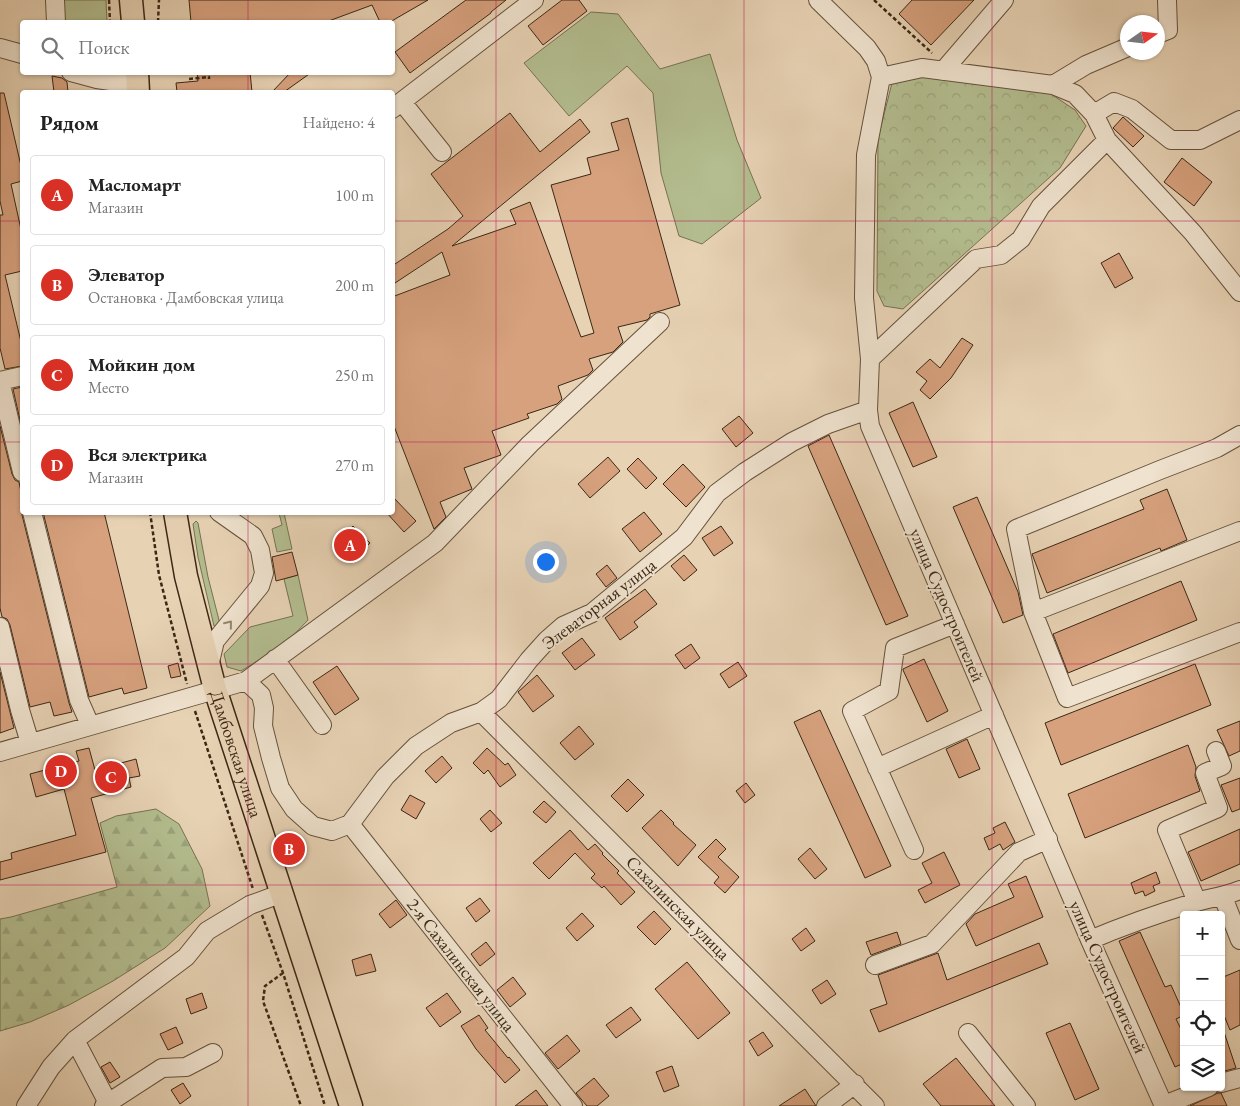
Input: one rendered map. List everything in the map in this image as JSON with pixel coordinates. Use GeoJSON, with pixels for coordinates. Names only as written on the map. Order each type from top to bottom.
{"type":"FeatureCollection","features":[{"type":"Feature","properties":{"kind":"main road"},"geometry":{"type":"LineString","coordinates":[[131,0],[133,20]]}},
{"type":"Feature","properties":{"kind":"main road","name":"Дамбовская улица"},"geometry":{"type":"LineString","coordinates":[[176,515],[186,576],[208,667],[280,894],[351,1106]]}},
{"type":"Feature","properties":{"kind":"street"},"geometry":{"type":"LineString","coordinates":[[55,0],[56,20]]}},
{"type":"Feature","properties":{"kind":"street"},"geometry":{"type":"LineString","coordinates":[[442,152],[397,105],[534,0]]}},
{"type":"Feature","properties":{"kind":"street"},"geometry":{"type":"LineString","coordinates":[[818,0],[868,48],[876,62],[881,78],[939,64],[1053,84],[1075,94],[1094,114],[1107,140],[1193,233],[1240,292]]}},
{"type":"Feature","properties":{"kind":"street"},"geometry":{"type":"LineString","coordinates":[[939,64],[1004,0]]}},
{"type":"Feature","properties":{"kind":"street"},"geometry":{"type":"LineString","coordinates":[[1165,31],[1168,30],[1167,0]]}},
{"type":"Feature","properties":{"kind":"street"},"geometry":{"type":"LineString","coordinates":[[0,48],[20,53]]}},
{"type":"Feature","properties":{"kind":"street"},"geometry":{"type":"LineString","coordinates":[[1053,84],[1086,65],[1120,50]]}},
{"type":"Feature","properties":{"kind":"street"},"geometry":{"type":"LineString","coordinates":[[82,75],[97,79],[138,83]]}},
{"type":"Feature","properties":{"kind":"street","name":"улица Судостроителей"},"geometry":{"type":"LineString","coordinates":[[881,78],[866,155],[864,298],[870,359],[868,410],[870,426],[1090,940],[1164,1105]]}},
{"type":"Feature","properties":{"kind":"street"},"geometry":{"type":"LineString","coordinates":[[1094,114],[1114,102],[1132,109],[1171,140],[1200,140],[1240,120]]}},
{"type":"Feature","properties":{"kind":"street"},"geometry":{"type":"LineString","coordinates":[[870,359],[976,259],[1001,255],[1021,239],[1041,206],[1107,140]]}},
{"type":"Feature","properties":{"kind":"street"},"geometry":{"type":"LineString","coordinates":[[0,752],[246,681],[435,542],[530,444],[660,322]]}},
{"type":"Feature","properties":{"kind":"street"},"geometry":{"type":"LineString","coordinates":[[20,376],[0,381],[20,464]]}},
{"type":"Feature","properties":{"kind":"street","name":"Элеваторная улица"},"geometry":{"type":"LineString","coordinates":[[350,824],[385,777],[416,746],[451,722],[481,712],[499,699],[529,660],[563,626],[592,613],[684,537],[717,493],[745,472],[792,442],[828,424],[868,410]]}},
{"type":"Feature","properties":{"kind":"street"},"geometry":{"type":"LineString","coordinates":[[1240,435],[1217,448],[1016,529],[1033,612],[1066,698],[1240,632]]}},
{"type":"Feature","properties":{"kind":"street"},"geometry":{"type":"LineString","coordinates":[[33,515],[79,700],[90,725]]}},
{"type":"Feature","properties":{"kind":"street"},"geometry":{"type":"LineString","coordinates":[[208,667],[215,641],[260,586],[264,573],[260,550],[253,536],[223,515]]}},
{"type":"Feature","properties":{"kind":"street"},"geometry":{"type":"LineString","coordinates":[[1033,612],[1240,531]]}},
{"type":"Feature","properties":{"kind":"street"},"geometry":{"type":"LineString","coordinates":[[914,850],[852,711],[889,692],[895,648],[955,624]]}},
{"type":"Feature","properties":{"kind":"street"},"geometry":{"type":"LineString","coordinates":[[0,627],[30,743]]}},
{"type":"Feature","properties":{"kind":"street"},"geometry":{"type":"LineString","coordinates":[[275,659],[322,725]]}},
{"type":"Feature","properties":{"kind":"street"},"geometry":{"type":"LineString","coordinates":[[246,681],[261,695],[264,708],[263,726],[273,765],[280,788],[294,809],[313,826],[332,831],[350,824]]}},
{"type":"Feature","properties":{"kind":"street","name":"Сахалинская улица"},"geometry":{"type":"LineString","coordinates":[[481,712],[875,1106]]}},
{"type":"Feature","properties":{"kind":"street"},"geometry":{"type":"LineString","coordinates":[[877,768],[994,715]]}},
{"type":"Feature","properties":{"kind":"street"},"geometry":{"type":"LineString","coordinates":[[1197,902],[1168,830],[1218,808],[1205,773],[1222,766],[1216,751]]}},
{"type":"Feature","properties":{"kind":"street","name":"2-я Сахалинская улица"},"geometry":{"type":"LineString","coordinates":[[350,824],[573,1106]]}},
{"type":"Feature","properties":{"kind":"street"},"geometry":{"type":"LineString","coordinates":[[875,965],[932,944],[1019,852],[1048,839]]}},
{"type":"Feature","properties":{"kind":"street"},"geometry":{"type":"LineString","coordinates":[[1090,940],[1124,926],[1240,890]]}},
{"type":"Feature","properties":{"kind":"street"},"geometry":{"type":"LineString","coordinates":[[26,1106],[51,1067],[75,1040],[186,957],[207,931],[258,902],[280,894]]}},
{"type":"Feature","properties":{"kind":"street"},"geometry":{"type":"LineString","coordinates":[[1223,896],[1240,940]]}},
{"type":"Feature","properties":{"kind":"street"},"geometry":{"type":"LineString","coordinates":[[968,1034],[1026,1106]]}},
{"type":"Feature","properties":{"kind":"street"},"geometry":{"type":"LineString","coordinates":[[75,1040],[106,1104],[162,1068],[186,1067],[212,1053]]}},
{"type":"Feature","properties":{"kind":"street"},"geometry":{"type":"LineString","coordinates":[[1225,1082],[1240,1078]]}},
{"type":"Feature","properties":{"kind":"street"},"geometry":{"type":"LineString","coordinates":[[826,1106],[854,1084]]}},
{"type":"Feature","properties":{"kind":"street"},"geometry":{"type":"LineString","coordinates":[[1164,1105],[1199,1091]]}},
{"type":"Feature","properties":{"kind":"path"},"geometry":{"type":"LineString","coordinates":[[109,0],[110,20]]}},
{"type":"Feature","properties":{"kind":"path"},"geometry":{"type":"LineString","coordinates":[[158,20],[159,0]]}},
{"type":"Feature","properties":{"kind":"path"},"geometry":{"type":"LineString","coordinates":[[874,0],[939,64]]}},
{"type":"Feature","properties":{"kind":"path"},"geometry":{"type":"LineString","coordinates":[[189,79],[209,77],[209,79]]}},
{"type":"Feature","properties":{"kind":"path"},"geometry":{"type":"LineString","coordinates":[[150,515],[159,574],[190,697],[283,973],[325,1106]]}},
{"type":"Feature","properties":{"kind":"path"},"geometry":{"type":"LineString","coordinates":[[283,973],[265,986],[263,1001],[301,1106]]}},
{"type":"Feature","properties":{"kind":"green space"},"geometry":{"type":"Polygon","coordinates":[[[62,0],[106,0],[107,20],[63,20],[62,0]]]}},
{"type":"Feature","properties":{"kind":"green space"},"geometry":{"type":"Polygon","coordinates":[[[591,12],[618,14],[660,69],[710,54],[737,140],[761,198],[702,244],[679,236],[661,173],[653,93],[627,66],[569,116],[524,63],[591,12]]]}},
{"type":"Feature","properties":{"kind":"green space"},"geometry":{"type":"Polygon","coordinates":[[[929,76],[1048,92],[1075,110],[1086,126],[1060,168],[903,309],[884,306],[877,291],[878,138],[892,83],[929,76]]]}},
{"type":"Feature","properties":{"kind":"green space"},"geometry":{"type":"Polygon","coordinates":[[[280,515],[284,515],[292,549],[277,552],[272,529],[282,525],[280,515]]]}},
{"type":"Feature","properties":{"kind":"green space"},"geometry":{"type":"Polygon","coordinates":[[[196,521],[220,624],[218,627],[214,626],[198,557],[193,524],[196,521]]]}},
{"type":"Feature","properties":{"kind":"green space"},"geometry":{"type":"Polygon","coordinates":[[[298,575],[308,620],[285,644],[241,671],[227,667],[224,654],[250,627],[293,616],[284,579],[298,575]]]}},
{"type":"Feature","properties":{"kind":"green space"},"geometry":{"type":"Polygon","coordinates":[[[156,809],[179,824],[202,869],[210,906],[165,948],[113,981],[69,1005],[30,1022],[0,1031],[0,919],[117,887],[100,823],[116,816],[156,809]]]}},
{"type":"Feature","properties":{"kind":"building"},"geometry":{"type":"Polygon","coordinates":[[[189,0],[428,0],[393,20],[379,20],[372,5],[331,20],[191,20],[189,0]]]}},
{"type":"Feature","properties":{"kind":"building"},"geometry":{"type":"Polygon","coordinates":[[[466,0],[506,0],[410,73],[395,52],[466,0]]]}},
{"type":"Feature","properties":{"kind":"building"},"geometry":{"type":"Polygon","coordinates":[[[562,0],[579,0],[587,11],[543,45],[528,26],[562,0]]]}},
{"type":"Feature","properties":{"kind":"building"},"geometry":{"type":"Polygon","coordinates":[[[912,0],[974,0],[931,45],[899,14],[912,0]]]}},
{"type":"Feature","properties":{"kind":"building"},"geometry":{"type":"Polygon","coordinates":[[[197,75],[250,75],[252,90],[177,90],[176,83],[198,81],[197,75]]]}},
{"type":"Feature","properties":{"kind":"building"},"geometry":{"type":"Polygon","coordinates":[[[288,75],[308,75],[287,90],[274,90],[288,75]]]}},
{"type":"Feature","properties":{"kind":"building"},"geometry":{"type":"Polygon","coordinates":[[[52,76],[62,78],[67,82],[68,90],[54,90],[52,76]]]}},
{"type":"Feature","properties":{"kind":"building"},"geometry":{"type":"Polygon","coordinates":[[[0,93],[4,93],[20,161],[20,182],[11,184],[20,225],[20,271],[5,275],[20,338],[20,366],[5,369],[0,348],[0,215],[3,215],[0,201],[0,93]]]}},
{"type":"Feature","properties":{"kind":"building"},"geometry":{"type":"Polygon","coordinates":[[[510,113],[540,152],[580,119],[590,132],[452,246],[516,224],[510,210],[530,202],[581,337],[594,333],[551,185],[591,174],[587,158],[619,150],[611,123],[628,118],[680,305],[650,314],[647,320],[618,327],[623,342],[613,352],[589,359],[593,370],[588,375],[558,386],[562,399],[557,404],[527,414],[529,418],[492,431],[501,455],[464,468],[472,489],[440,502],[446,517],[434,529],[395,429],[395,296],[450,275],[442,252],[395,283],[395,264],[448,229],[463,216],[431,174],[510,113]]]}},
{"type":"Feature","properties":{"kind":"building"},"geometry":{"type":"Polygon","coordinates":[[[1123,117],[1144,136],[1133,147],[1113,128],[1123,117]]]}},
{"type":"Feature","properties":{"kind":"building"},"geometry":{"type":"Polygon","coordinates":[[[1182,158],[1212,182],[1194,206],[1164,182],[1182,158]]]}},
{"type":"Feature","properties":{"kind":"building"},"geometry":{"type":"Polygon","coordinates":[[[1119,253],[1133,278],[1115,288],[1101,263],[1119,253]]]}},
{"type":"Feature","properties":{"kind":"building"},"geometry":{"type":"Polygon","coordinates":[[[962,338],[973,345],[951,378],[930,399],[920,390],[927,381],[916,372],[930,359],[940,368],[962,338]]]}},
{"type":"Feature","properties":{"kind":"building"},"geometry":{"type":"Polygon","coordinates":[[[20,387],[20,420],[13,389],[20,387]]]}},
{"type":"Feature","properties":{"kind":"building"},"geometry":{"type":"Polygon","coordinates":[[[913,402],[937,457],[913,467],[889,413],[913,402]]]}},
{"type":"Feature","properties":{"kind":"building"},"geometry":{"type":"Polygon","coordinates":[[[739,416],[753,433],[736,447],[722,429],[739,416]]]}},
{"type":"Feature","properties":{"kind":"building"},"geometry":{"type":"Polygon","coordinates":[[[0,426],[12,474],[15,480],[19,482],[20,515],[22,515],[72,712],[54,716],[50,702],[30,707],[10,625],[7,619],[2,617],[0,608],[0,426]]]}},
{"type":"Feature","properties":{"kind":"building"},"geometry":{"type":"Polygon","coordinates":[[[829,435],[908,616],[886,625],[808,446],[829,435]]]}},
{"type":"Feature","properties":{"kind":"building"},"geometry":{"type":"Polygon","coordinates":[[[608,457],[620,471],[590,498],[578,484],[608,457]]]}},
{"type":"Feature","properties":{"kind":"building"},"geometry":{"type":"Polygon","coordinates":[[[638,458],[657,478],[646,489],[627,469],[638,458]]]}},
{"type":"Feature","properties":{"kind":"building"},"geometry":{"type":"Polygon","coordinates":[[[683,464],[705,487],[686,507],[663,484],[683,464]]]}},
{"type":"Feature","properties":{"kind":"building"},"geometry":{"type":"Polygon","coordinates":[[[1167,489],[1187,540],[1161,551],[1160,548],[1047,593],[1032,554],[1144,509],[1140,500],[1167,489]]]}},
{"type":"Feature","properties":{"kind":"building"},"geometry":{"type":"Polygon","coordinates":[[[977,497],[1018,592],[1023,615],[1003,623],[953,507],[977,497]]]}},
{"type":"Feature","properties":{"kind":"building"},"geometry":{"type":"Polygon","coordinates":[[[395,499],[416,521],[404,532],[389,515],[395,515],[395,499]]]}},
{"type":"Feature","properties":{"kind":"building"},"geometry":{"type":"Polygon","coordinates":[[[644,512],[662,534],[640,552],[622,529],[644,512]]]}},
{"type":"Feature","properties":{"kind":"building"},"geometry":{"type":"Polygon","coordinates":[[[44,515],[105,515],[147,688],[124,694],[122,688],[89,697],[44,515]]]}},
{"type":"Feature","properties":{"kind":"building"},"geometry":{"type":"Polygon","coordinates":[[[353,526],[370,543],[351,561],[335,545],[353,526]]]}},
{"type":"Feature","properties":{"kind":"building"},"geometry":{"type":"Polygon","coordinates":[[[721,526],[733,543],[714,556],[702,538],[721,526]]]}},
{"type":"Feature","properties":{"kind":"building"},"geometry":{"type":"Polygon","coordinates":[[[292,552],[298,575],[276,581],[272,557],[292,552]]]}},
{"type":"Feature","properties":{"kind":"building"},"geometry":{"type":"Polygon","coordinates":[[[684,555],[697,570],[684,581],[671,566],[684,555]]]}},
{"type":"Feature","properties":{"kind":"building"},"geometry":{"type":"Polygon","coordinates":[[[607,565],[617,578],[606,587],[596,574],[607,565]]]}},
{"type":"Feature","properties":{"kind":"building"},"geometry":{"type":"Polygon","coordinates":[[[1181,581],[1197,620],[1068,673],[1053,634],[1181,581]]]}},
{"type":"Feature","properties":{"kind":"building"},"geometry":{"type":"Polygon","coordinates":[[[645,589],[657,604],[634,622],[638,627],[620,640],[605,618],[645,589]]]}},
{"type":"Feature","properties":{"kind":"building"},"geometry":{"type":"Polygon","coordinates":[[[582,638],[595,655],[575,670],[562,653],[582,638]]]}},
{"type":"Feature","properties":{"kind":"building"},"geometry":{"type":"Polygon","coordinates":[[[691,644],[700,658],[685,669],[675,655],[691,644]]]}},
{"type":"Feature","properties":{"kind":"building"},"geometry":{"type":"Polygon","coordinates":[[[924,659],[948,711],[927,722],[903,670],[924,659]]]}},
{"type":"Feature","properties":{"kind":"building"},"geometry":{"type":"Polygon","coordinates":[[[738,662],[747,676],[729,688],[720,674],[738,662]]]}},
{"type":"Feature","properties":{"kind":"building"},"geometry":{"type":"Polygon","coordinates":[[[178,663],[181,676],[171,678],[168,666],[178,663]]]}},
{"type":"Feature","properties":{"kind":"building"},"geometry":{"type":"Polygon","coordinates":[[[1195,664],[1211,705],[1061,765],[1045,723],[1195,664]]]}},
{"type":"Feature","properties":{"kind":"building"},"geometry":{"type":"Polygon","coordinates":[[[337,666],[359,699],[335,715],[313,682],[337,666]]]}},
{"type":"Feature","properties":{"kind":"building"},"geometry":{"type":"Polygon","coordinates":[[[0,672],[14,728],[0,733],[0,672]]]}},
{"type":"Feature","properties":{"kind":"building"},"geometry":{"type":"Polygon","coordinates":[[[537,675],[554,696],[533,712],[518,692],[537,675]]]}},
{"type":"Feature","properties":{"kind":"building"},"geometry":{"type":"Polygon","coordinates":[[[820,710],[891,866],[865,878],[794,722],[820,710]]]}},
{"type":"Feature","properties":{"kind":"building"},"geometry":{"type":"Polygon","coordinates":[[[1240,721],[1240,751],[1229,756],[1217,730],[1240,721]]]}},
{"type":"Feature","properties":{"kind":"building"},"geometry":{"type":"Polygon","coordinates":[[[579,726],[594,744],[575,760],[560,743],[579,726]]]}},
{"type":"Feature","properties":{"kind":"building"},"geometry":{"type":"Polygon","coordinates":[[[967,739],[980,769],[959,778],[946,749],[967,739]]]}},
{"type":"Feature","properties":{"kind":"building"},"geometry":{"type":"Polygon","coordinates":[[[1188,745],[1196,767],[1195,776],[1200,791],[1085,838],[1068,794],[1188,745]]]}},
{"type":"Feature","properties":{"kind":"building"},"geometry":{"type":"Polygon","coordinates":[[[89,748],[95,770],[136,759],[140,776],[129,778],[131,787],[91,798],[106,852],[0,880],[0,862],[12,859],[11,853],[76,835],[64,789],[36,797],[30,774],[79,761],[76,751],[89,748]]]}},
{"type":"Feature","properties":{"kind":"building"},"geometry":{"type":"Polygon","coordinates":[[[487,748],[505,765],[508,763],[516,775],[500,787],[488,770],[484,774],[473,763],[487,748]]]}},
{"type":"Feature","properties":{"kind":"building"},"geometry":{"type":"Polygon","coordinates":[[[442,756],[452,768],[436,783],[425,771],[442,756]]]}},
{"type":"Feature","properties":{"kind":"building"},"geometry":{"type":"Polygon","coordinates":[[[1240,778],[1240,809],[1232,812],[1221,785],[1240,778]]]}},
{"type":"Feature","properties":{"kind":"building"},"geometry":{"type":"Polygon","coordinates":[[[628,779],[644,795],[627,812],[611,796],[628,779]]]}},
{"type":"Feature","properties":{"kind":"building"},"geometry":{"type":"Polygon","coordinates":[[[746,783],[755,795],[745,803],[736,791],[746,783]]]}},
{"type":"Feature","properties":{"kind":"building"},"geometry":{"type":"Polygon","coordinates":[[[410,795],[425,803],[416,819],[401,810],[410,795]]]}},
{"type":"Feature","properties":{"kind":"building"},"geometry":{"type":"Polygon","coordinates":[[[544,801],[556,812],[546,823],[533,812],[544,801]]]}},
{"type":"Feature","properties":{"kind":"building"},"geometry":{"type":"Polygon","coordinates":[[[490,810],[502,823],[491,832],[480,819],[490,810]]]}},
{"type":"Feature","properties":{"kind":"building"},"geometry":{"type":"Polygon","coordinates":[[[661,810],[696,845],[678,866],[642,828],[661,810]]]}},
{"type":"Feature","properties":{"kind":"building"},"geometry":{"type":"Polygon","coordinates":[[[1005,822],[1015,842],[1003,850],[1000,844],[989,850],[984,838],[995,833],[993,828],[1005,822]]]}},
{"type":"Feature","properties":{"kind":"building"},"geometry":{"type":"Polygon","coordinates":[[[1240,829],[1240,864],[1201,881],[1188,852],[1240,829]]]}},
{"type":"Feature","properties":{"kind":"building"},"geometry":{"type":"Polygon","coordinates":[[[570,830],[588,850],[595,844],[619,871],[617,873],[635,892],[621,905],[604,886],[602,888],[591,878],[595,874],[575,853],[549,879],[533,863],[570,830]]]}},
{"type":"Feature","properties":{"kind":"building"},"geometry":{"type":"Polygon","coordinates":[[[716,839],[726,849],[718,857],[739,877],[725,893],[714,883],[719,877],[698,857],[716,839]]]}},
{"type":"Feature","properties":{"kind":"building"},"geometry":{"type":"Polygon","coordinates":[[[810,848],[827,869],[815,879],[798,859],[810,848]]]}},
{"type":"Feature","properties":{"kind":"building"},"geometry":{"type":"Polygon","coordinates":[[[944,852],[960,885],[925,903],[918,890],[932,883],[922,863],[944,852]]]}},
{"type":"Feature","properties":{"kind":"building"},"geometry":{"type":"Polygon","coordinates":[[[1156,872],[1160,883],[1153,886],[1155,891],[1145,896],[1143,891],[1135,894],[1131,883],[1156,872]]]}},
{"type":"Feature","properties":{"kind":"building"},"geometry":{"type":"Polygon","coordinates":[[[1026,876],[1043,917],[976,946],[966,924],[975,914],[1014,897],[1008,884],[1026,876]]]}},
{"type":"Feature","properties":{"kind":"building"},"geometry":{"type":"Polygon","coordinates":[[[480,898],[490,911],[476,922],[466,908],[480,898]]]}},
{"type":"Feature","properties":{"kind":"building"},"geometry":{"type":"Polygon","coordinates":[[[396,900],[407,915],[390,928],[379,914],[396,900]]]}},
{"type":"Feature","properties":{"kind":"building"},"geometry":{"type":"Polygon","coordinates":[[[654,911],[671,929],[655,945],[637,927],[654,911]]]}},
{"type":"Feature","properties":{"kind":"building"},"geometry":{"type":"Polygon","coordinates":[[[582,913],[594,926],[577,941],[566,928],[582,913]]]}},
{"type":"Feature","properties":{"kind":"building"},"geometry":{"type":"Polygon","coordinates":[[[806,928],[815,941],[801,951],[792,939],[806,928]]]}},
{"type":"Feature","properties":{"kind":"building"},"geometry":{"type":"Polygon","coordinates":[[[897,932],[901,944],[871,955],[866,942],[897,932]]]}},
{"type":"Feature","properties":{"kind":"building"},"geometry":{"type":"Polygon","coordinates":[[[1140,932],[1165,987],[1171,985],[1180,1005],[1180,1017],[1176,1019],[1180,1027],[1180,1065],[1175,1067],[1119,941],[1140,932]]]}},
{"type":"Feature","properties":{"kind":"building"},"geometry":{"type":"Polygon","coordinates":[[[486,942],[495,954],[480,966],[471,954],[486,942]]]}},
{"type":"Feature","properties":{"kind":"building"},"geometry":{"type":"Polygon","coordinates":[[[1039,943],[1048,964],[879,1032],[870,1010],[887,1004],[878,975],[938,953],[947,980],[1039,943]]]}},
{"type":"Feature","properties":{"kind":"building"},"geometry":{"type":"Polygon","coordinates":[[[371,954],[376,971],[356,976],[352,960],[371,954]]]}},
{"type":"Feature","properties":{"kind":"building"},"geometry":{"type":"Polygon","coordinates":[[[687,962],[730,1013],[698,1039],[655,989],[687,962]]]}},
{"type":"Feature","properties":{"kind":"building"},"geometry":{"type":"Polygon","coordinates":[[[1240,970],[1240,1025],[1230,1030],[1225,1018],[1225,976],[1240,970]]]}},
{"type":"Feature","properties":{"kind":"building"},"geometry":{"type":"Polygon","coordinates":[[[513,977],[526,994],[510,1007],[497,990],[513,977]]]}},
{"type":"Feature","properties":{"kind":"building"},"geometry":{"type":"Polygon","coordinates":[[[827,980],[836,994],[821,1004],[812,990],[827,980]]]}},
{"type":"Feature","properties":{"kind":"building"},"geometry":{"type":"Polygon","coordinates":[[[202,993],[207,1008],[191,1014],[186,999],[202,993]]]}},
{"type":"Feature","properties":{"kind":"building"},"geometry":{"type":"Polygon","coordinates":[[[447,993],[461,1012],[440,1027],[426,1008],[447,993]]]}},
{"type":"Feature","properties":{"kind":"building"},"geometry":{"type":"Polygon","coordinates":[[[631,1007],[641,1020],[616,1038],[606,1025],[631,1007]]]}},
{"type":"Feature","properties":{"kind":"building"},"geometry":{"type":"Polygon","coordinates":[[[479,1015],[488,1028],[485,1030],[520,1070],[505,1083],[476,1049],[461,1026],[479,1015]]]}},
{"type":"Feature","properties":{"kind":"building"},"geometry":{"type":"Polygon","coordinates":[[[1070,1023],[1099,1089],[1075,1100],[1046,1033],[1070,1023]]]}},
{"type":"Feature","properties":{"kind":"building"},"geometry":{"type":"Polygon","coordinates":[[[176,1027],[183,1043],[168,1050],[160,1034],[176,1027]]]}},
{"type":"Feature","properties":{"kind":"building"},"geometry":{"type":"Polygon","coordinates":[[[763,1032],[773,1046],[758,1056],[749,1041],[763,1032]]]}},
{"type":"Feature","properties":{"kind":"building"},"geometry":{"type":"Polygon","coordinates":[[[567,1035],[580,1051],[558,1069],[545,1053],[567,1035]]]}},
{"type":"Feature","properties":{"kind":"building"},"geometry":{"type":"Polygon","coordinates":[[[1225,1035],[1236,1068],[1225,1071],[1225,1035]]]}},
{"type":"Feature","properties":{"kind":"building"},"geometry":{"type":"Polygon","coordinates":[[[956,1058],[995,1106],[941,1106],[923,1084],[956,1058]]]}},
{"type":"Feature","properties":{"kind":"building"},"geometry":{"type":"Polygon","coordinates":[[[110,1062],[120,1077],[110,1083],[101,1067],[110,1062]]]}},
{"type":"Feature","properties":{"kind":"building"},"geometry":{"type":"Polygon","coordinates":[[[672,1066],[679,1086],[664,1092],[656,1072],[672,1066]]]}},
{"type":"Feature","properties":{"kind":"building"},"geometry":{"type":"Polygon","coordinates":[[[594,1078],[609,1096],[597,1106],[587,1106],[576,1093],[594,1078]]]}},
{"type":"Feature","properties":{"kind":"building"},"geometry":{"type":"Polygon","coordinates":[[[183,1083],[191,1096],[180,1104],[171,1090],[183,1083]]]}},
{"type":"Feature","properties":{"kind":"building"},"geometry":{"type":"Polygon","coordinates":[[[805,1089],[816,1106],[779,1106],[805,1089]]]}},
{"type":"Feature","properties":{"kind":"building"},"geometry":{"type":"Polygon","coordinates":[[[536,1090],[548,1106],[515,1106],[536,1090]]]}},
{"type":"Feature","properties":{"kind":"building"},"geometry":{"type":"Polygon","coordinates":[[[1218,1093],[1221,1093],[1227,1106],[1190,1106],[1218,1093]]]}},
{"type":"Feature","properties":{"kind":"place","name":"Масломарт"},"geometry":{"type":"Point","coordinates":[350,545]}},
{"type":"Feature","properties":{"kind":"place","name":"Вся электрика"},"geometry":{"type":"Point","coordinates":[61,771]}},
{"type":"Feature","properties":{"kind":"place","name":"Мойкин дом"},"geometry":{"type":"Point","coordinates":[111,777]}},
{"type":"Feature","properties":{"kind":"place","name":"Элеватор"},"geometry":{"type":"Point","coordinates":[289,849]}}]}
